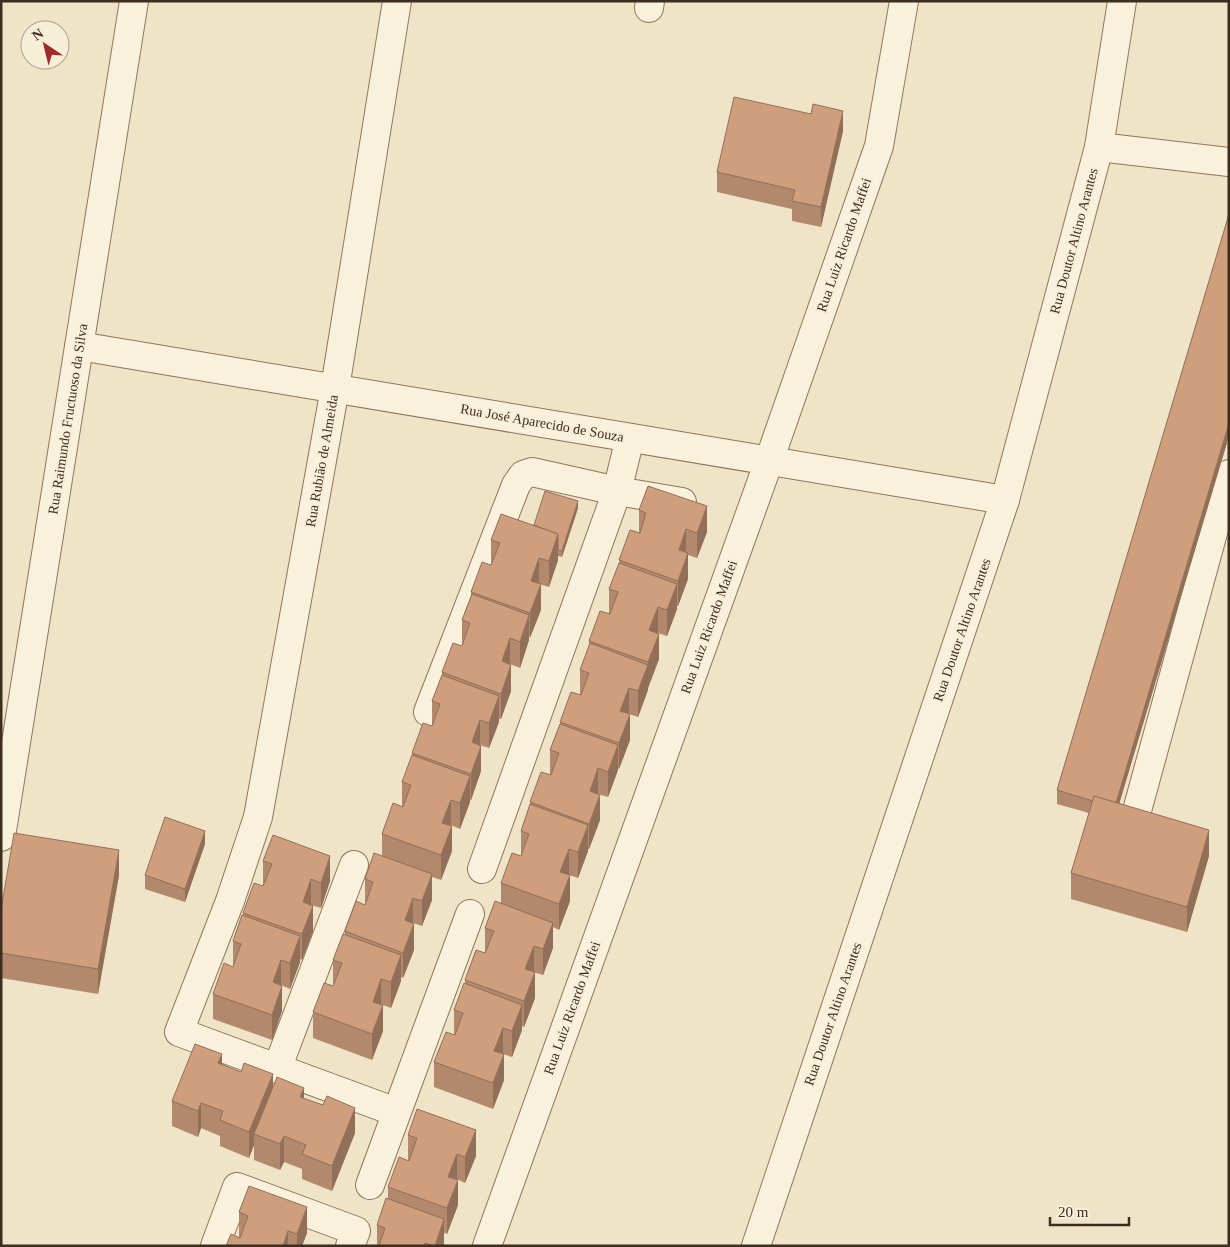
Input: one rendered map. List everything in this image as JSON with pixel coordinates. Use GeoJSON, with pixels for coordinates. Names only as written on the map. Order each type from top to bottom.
{"type":"FeatureCollection","features":[{"type":"Feature","properties":{"kind":"street","name":"Rua Raimundo Fructuoso da Silva"},"geometry":{"type":"LineString","coordinates":[[1,837],[4,800],[134,1]]}},
{"type":"Feature","properties":{"kind":"street","name":"Rua Rubião de Almeida"},"geometry":{"type":"LineString","coordinates":[[277,1069],[179,1032],[224,915],[258,817],[335,388],[397,1]]}},
{"type":"Feature","properties":{"kind":"street","name":"Rua Luiz Ricardo Maffei"},"geometry":{"type":"LineString","coordinates":[[487,1246],[769,461],[879,146],[904,1]]}},
{"type":"Feature","properties":{"kind":"street","name":"Rua Doutor Altino Arantes"},"geometry":{"type":"LineString","coordinates":[[756,1246],[1005,500],[1099,147],[1122,1]]}},
{"type":"Feature","properties":{"kind":"street"},"geometry":{"type":"LineString","coordinates":[[1099,147],[1229,162]]}},
{"type":"Feature","properties":{"kind":"street","name":"Rua José Aparecido de Souza"},"geometry":{"type":"LineString","coordinates":[[79,346],[1005,500]]}},
{"type":"Feature","properties":{"kind":"street"},"geometry":{"type":"LineString","coordinates":[[482,869],[617,491],[630,438]]}},
{"type":"Feature","properties":{"kind":"street"},"geometry":{"type":"LineString","coordinates":[[428,712],[516,486],[523,475],[532,472],[617,491],[705,506]]}},
{"type":"Feature","properties":{"kind":"street"},"geometry":{"type":"LineString","coordinates":[[1135,818],[1229,474]]}},
{"type":"Feature","properties":{"kind":"street"},"geometry":{"type":"LineString","coordinates":[[354,865],[277,1069],[396,1112]]}},
{"type":"Feature","properties":{"kind":"street"},"geometry":{"type":"LineString","coordinates":[[370,1185],[470,914]]}},
{"type":"Feature","properties":{"kind":"street"},"geometry":{"type":"LineString","coordinates":[[215,1246],[237,1187],[356,1231],[350,1246]]}},
{"type":"Feature","properties":{"kind":"building"},"geometry":{"type":"Polygon","coordinates":[[[734,97],[811,114],[813,104],[843,111],[821,207],[792,201],[795,190],[717,172],[734,97]]]}},
{"type":"Feature","properties":{"kind":"building"},"geometry":{"type":"Polygon","coordinates":[[[1229,214],[1229,423],[1116,803],[1094,796],[1093,801],[1057,790],[1229,214]]]}},
{"type":"Feature","properties":{"kind":"building"},"geometry":{"type":"Polygon","coordinates":[[[648,486],[707,506],[697,533],[686,529],[679,550],[688,553],[678,581],[619,560],[630,530],[640,533],[646,513],[639,510],[648,486]]]}},
{"type":"Feature","properties":{"kind":"building"},"geometry":{"type":"Polygon","coordinates":[[[545,491],[578,501],[562,551],[558,550],[558,534],[534,525],[545,491]]]}},
{"type":"Feature","properties":{"kind":"building"},"geometry":{"type":"Polygon","coordinates":[[[501,514],[558,534],[549,561],[539,558],[531,581],[541,584],[530,613],[471,592],[482,562],[491,565],[500,543],[491,540],[501,514]]]}},
{"type":"Feature","properties":{"kind":"building"},"geometry":{"type":"Polygon","coordinates":[[[619,563],[677,584],[667,610],[658,607],[649,630],[659,634],[648,662],[589,641],[600,611],[610,614],[618,592],[609,589],[619,563]]]}},
{"type":"Feature","properties":{"kind":"building"},"geometry":{"type":"Polygon","coordinates":[[[472,594],[529,615],[520,642],[510,638],[502,661],[511,665],[501,694],[442,672],[453,643],[462,646],[470,623],[462,620],[472,594]]]}},
{"type":"Feature","properties":{"kind":"building"},"geometry":{"type":"Polygon","coordinates":[[[590,643],[648,665],[638,691],[629,688],[620,711],[630,714],[619,743],[560,722],[571,692],[581,695],[589,673],[580,670],[590,643]]]}},
{"type":"Feature","properties":{"kind":"building"},"geometry":{"type":"Polygon","coordinates":[[[442,675],[499,696],[489,723],[480,720],[472,742],[481,746],[471,774],[412,753],[423,723],[432,726],[440,704],[432,701],[442,675]]]}},
{"type":"Feature","properties":{"kind":"building"},"geometry":{"type":"Polygon","coordinates":[[[560,724],[618,745],[608,772],[598,768],[590,791],[600,795],[589,824],[530,802],[541,772],[551,775],[559,753],[550,750],[560,724]]]}},
{"type":"Feature","properties":{"kind":"building"},"geometry":{"type":"Polygon","coordinates":[[[412,755],[470,776],[460,803],[451,800],[442,823],[452,826],[441,855],[382,834],[393,803],[403,807],[411,785],[402,782],[412,755]]]}},
{"type":"Feature","properties":{"kind":"building"},"geometry":{"type":"Polygon","coordinates":[[[1094,796],[1209,830],[1187,907],[1071,873],[1094,796]]]}},
{"type":"Feature","properties":{"kind":"building"},"geometry":{"type":"Polygon","coordinates":[[[530,804],[588,825],[578,852],[569,849],[560,872],[570,875],[559,904],[501,883],[512,853],[521,856],[529,834],[521,831],[530,804]]]}},
{"type":"Feature","properties":{"kind":"building"},"geometry":{"type":"Polygon","coordinates":[[[165,817],[205,831],[185,889],[145,875],[165,817]]]}},
{"type":"Feature","properties":{"kind":"building"},"geometry":{"type":"Polygon","coordinates":[[[14,833],[119,850],[98,969],[1,953],[1,910],[14,833]]]}},
{"type":"Feature","properties":{"kind":"building"},"geometry":{"type":"Polygon","coordinates":[[[273,835],[330,856],[321,883],[311,879],[303,902],[313,906],[302,934],[243,913],[254,883],[263,886],[272,864],[263,861],[273,835]]]}},
{"type":"Feature","properties":{"kind":"building"},"geometry":{"type":"Polygon","coordinates":[[[374,853],[432,874],[422,901],[413,898],[405,920],[414,924],[403,953],[345,931],[356,901],[365,905],[373,882],[365,879],[374,853]]]}},
{"type":"Feature","properties":{"kind":"building"},"geometry":{"type":"Polygon","coordinates":[[[495,901],[553,923],[543,949],[534,946],[525,969],[535,972],[524,1001],[465,980],[476,950],[485,953],[494,931],[485,928],[495,901]]]}},
{"type":"Feature","properties":{"kind":"building"},"geometry":{"type":"Polygon","coordinates":[[[242,915],[300,936],[290,963],[281,960],[273,982],[282,986],[272,1015],[213,994],[224,963],[233,967],[241,944],[233,941],[242,915]]]}},
{"type":"Feature","properties":{"kind":"building"},"geometry":{"type":"Polygon","coordinates":[[[343,934],[401,955],[391,982],[381,979],[373,1002],[383,1005],[372,1034],[313,1012],[324,983],[333,986],[342,963],[333,960],[343,934]]]}},
{"type":"Feature","properties":{"kind":"building"},"geometry":{"type":"Polygon","coordinates":[[[464,983],[522,1005],[512,1031],[503,1028],[494,1051],[504,1054],[493,1083],[434,1062],[446,1032],[455,1035],[463,1013],[454,1010],[464,983]]]}},
{"type":"Feature","properties":{"kind":"building"},"geometry":{"type":"Polygon","coordinates":[[[195,1044],[222,1054],[218,1063],[241,1072],[244,1063],[273,1074],[249,1132],[220,1120],[223,1111],[201,1103],[198,1111],[172,1101],[195,1044]]]}},
{"type":"Feature","properties":{"kind":"building"},"geometry":{"type":"Polygon","coordinates":[[[277,1077],[304,1088],[300,1097],[323,1105],[327,1096],[355,1108],[332,1166],[302,1154],[306,1145],[284,1136],[280,1144],[254,1134],[277,1077]]]}},
{"type":"Feature","properties":{"kind":"building"},"geometry":{"type":"Polygon","coordinates":[[[417,1109],[476,1130],[465,1157],[457,1154],[448,1177],[458,1180],[447,1208],[388,1187],[399,1157],[409,1161],[417,1138],[408,1135],[417,1109]]]}},
{"type":"Feature","properties":{"kind":"building"},"geometry":{"type":"Polygon","coordinates":[[[249,1186],[307,1207],[297,1234],[288,1231],[283,1246],[226,1246],[231,1234],[240,1238],[248,1216],[239,1212],[249,1186]]]}},
{"type":"Feature","properties":{"kind":"building"},"geometry":{"type":"Polygon","coordinates":[[[386,1198],[444,1219],[435,1246],[425,1243],[424,1246],[379,1246],[385,1228],[377,1225],[386,1198]]]}}]}
